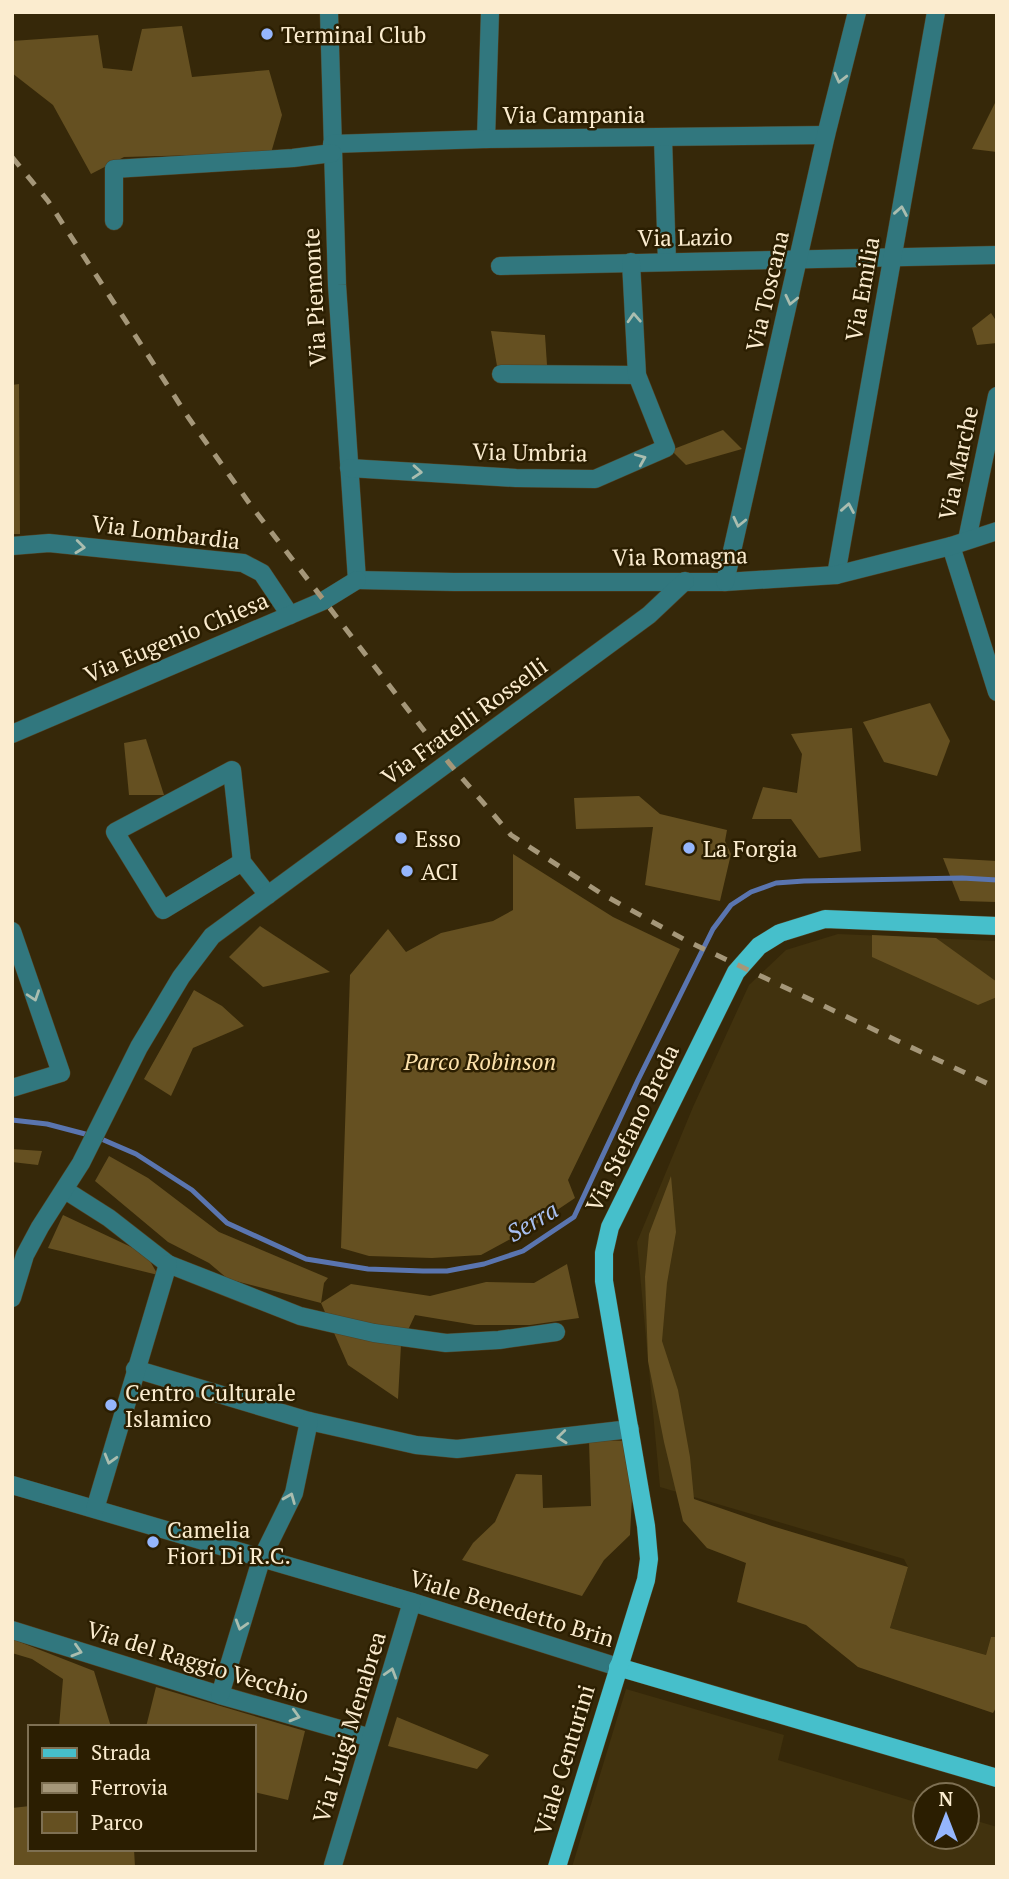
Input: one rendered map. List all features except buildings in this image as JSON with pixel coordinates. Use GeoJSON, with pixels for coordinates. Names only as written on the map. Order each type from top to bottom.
{"type":"FeatureCollection","features":[{"type":"Feature","properties":{"kind":"main road","name":"Via Stefano Breda"},"geometry":{"type":"LineString","coordinates":[[618,1667],[646,1580],[649,1559],[604,1281],[604,1253],[610,1227],[736,972],[759,946],[780,933],[825,919],[997,926]]}},
{"type":"Feature","properties":{"kind":"main road","name":"Viale Benedetto Brin"},"geometry":{"type":"LineString","coordinates":[[618,1667],[997,1778]]}},
{"type":"Feature","properties":{"kind":"main road","name":"Viale Centurini"},"geometry":{"type":"LineString","coordinates":[[557,1867],[618,1667]]}},
{"type":"Feature","properties":{"kind":"street","name":"Via Piemonte"},"geometry":{"type":"LineString","coordinates":[[329,12],[337,285],[357,580]]}},
{"type":"Feature","properties":{"kind":"street","name":"Via Campania"},"geometry":{"type":"LineString","coordinates":[[486,139],[490,12]]}},
{"type":"Feature","properties":{"kind":"street","name":"Via Toscana"},"geometry":{"type":"LineString","coordinates":[[725,582],[800,260],[826,135],[857,12]]}},
{"type":"Feature","properties":{"kind":"street","name":"Via Emilia"},"geometry":{"type":"LineString","coordinates":[[836,575],[936,12]]}},
{"type":"Feature","properties":{"kind":"street","name":"Via Campania"},"geometry":{"type":"LineString","coordinates":[[114,221],[114,169],[293,158],[332,148],[486,139],[826,135]]}},
{"type":"Feature","properties":{"kind":"street","name":"Via Campania"},"geometry":{"type":"LineString","coordinates":[[663,138],[667,262]]}},
{"type":"Feature","properties":{"kind":"street","name":"Via Lazio"},"geometry":{"type":"LineString","coordinates":[[499,266],[997,255]]}},
{"type":"Feature","properties":{"kind":"street","name":"Via Umbria"},"geometry":{"type":"LineString","coordinates":[[349,468],[516,478],[595,479],[666,449],[637,375],[631,262]]}},
{"type":"Feature","properties":{"kind":"street"},"geometry":{"type":"LineString","coordinates":[[501,374],[637,375]]}},
{"type":"Feature","properties":{"kind":"street","name":"Via Marche"},"geometry":{"type":"LineString","coordinates":[[959,543],[997,396]]}},
{"type":"Feature","properties":{"kind":"street","name":"Via Romagna"},"geometry":{"type":"LineString","coordinates":[[357,580],[725,582],[836,575],[997,531]]}},
{"type":"Feature","properties":{"kind":"street","name":"Via Lombardia"},"geometry":{"type":"LineString","coordinates":[[12,546],[49,543],[243,563],[262,573],[290,615]]}},
{"type":"Feature","properties":{"kind":"street"},"geometry":{"type":"LineString","coordinates":[[959,543],[997,692]]}},
{"type":"Feature","properties":{"kind":"street","name":"Via Eugenio Chiesa"},"geometry":{"type":"LineString","coordinates":[[12,734],[323,601],[357,580]]}},
{"type":"Feature","properties":{"kind":"street","name":"Via Fratelli Rosselli"},"geometry":{"type":"LineString","coordinates":[[12,1298],[25,1255],[102,1125],[139,1047],[181,978],[212,936],[639,623],[685,581]]}},
{"type":"Feature","properties":{"kind":"street"},"geometry":{"type":"LineString","coordinates":[[242,862],[163,910],[115,832],[232,770],[242,862],[268,895]]}},
{"type":"Feature","properties":{"kind":"street"},"geometry":{"type":"LineString","coordinates":[[12,931],[61,1073],[12,1088]]}},
{"type":"Feature","properties":{"kind":"street"},"geometry":{"type":"LineString","coordinates":[[65,1190],[109,1218],[168,1265],[300,1316],[374,1333],[446,1343],[499,1340],[556,1332]]}},
{"type":"Feature","properties":{"kind":"street"},"geometry":{"type":"LineString","coordinates":[[95,1509],[168,1265]]}},
{"type":"Feature","properties":{"kind":"street"},"geometry":{"type":"LineString","coordinates":[[135,1370],[309,1421],[381,1439],[457,1449],[630,1429]]}},
{"type":"Feature","properties":{"kind":"street"},"geometry":{"type":"LineString","coordinates":[[220,1695],[261,1560],[294,1493],[309,1421]]}},
{"type":"Feature","properties":{"kind":"street","name":"Viale Benedetto Brin"},"geometry":{"type":"LineString","coordinates":[[12,1485],[412,1602],[618,1667]]}},
{"type":"Feature","properties":{"kind":"street","name":"Via Luigi Menabrea"},"geometry":{"type":"LineString","coordinates":[[333,1865],[412,1602]]}},
{"type":"Feature","properties":{"kind":"street","name":"Via del Raggio Vecchio"},"geometry":{"type":"LineString","coordinates":[[12,1630],[220,1695],[371,1738]]}},
{"type":"Feature","properties":{"kind":"shaded area"},"geometry":{"type":"Polygon","coordinates":[[[838,934],[997,941],[997,1637],[991,1637],[986,1655],[890,1628],[908,1567],[904,1559],[660,1487],[637,1242],[693,1107],[749,985],[786,950],[838,934]]]}},
{"type":"Feature","properties":{"kind":"shaded area"},"geometry":{"type":"Polygon","coordinates":[[[626,1689],[784,1735],[778,1760],[911,1801],[911,1851],[981,1851],[981,1822],[997,1827],[997,1867],[572,1867],[626,1689]]]}},
{"type":"Feature","properties":{"kind":"green space"},"geometry":{"type":"Polygon","coordinates":[[[182,26],[192,77],[269,70],[282,115],[271,153],[124,157],[91,174],[53,105],[12,73],[12,41],[98,35],[103,68],[132,71],[142,29],[182,26]]]}},
{"type":"Feature","properties":{"kind":"green space"},"geometry":{"type":"Polygon","coordinates":[[[997,99],[997,152],[972,149],[997,99]]]}},
{"type":"Feature","properties":{"kind":"green space"},"geometry":{"type":"Polygon","coordinates":[[[991,313],[997,322],[997,343],[977,345],[972,328],[991,313]]]}},
{"type":"Feature","properties":{"kind":"green space"},"geometry":{"type":"Polygon","coordinates":[[[491,331],[545,335],[547,365],[497,366],[491,331]]]}},
{"type":"Feature","properties":{"kind":"green space"},"geometry":{"type":"Polygon","coordinates":[[[19,384],[20,534],[12,534],[12,385],[19,384]]]}},
{"type":"Feature","properties":{"kind":"green space"},"geometry":{"type":"Polygon","coordinates":[[[723,430],[742,449],[686,465],[671,450],[723,430]]]}},
{"type":"Feature","properties":{"kind":"green space"},"geometry":{"type":"Polygon","coordinates":[[[930,703],[950,741],[937,776],[884,762],[863,722],[930,703]]]}},
{"type":"Feature","properties":{"kind":"green space"},"geometry":{"type":"Polygon","coordinates":[[[852,728],[861,851],[819,858],[791,819],[752,819],[763,787],[797,793],[802,754],[791,734],[852,728]]]}},
{"type":"Feature","properties":{"kind":"green space"},"geometry":{"type":"Polygon","coordinates":[[[146,739],[164,795],[129,795],[124,743],[146,739]]]}},
{"type":"Feature","properties":{"kind":"green space","name":"La Forgia"},"geometry":{"type":"Polygon","coordinates":[[[639,796],[660,814],[727,830],[725,841],[731,854],[720,901],[645,885],[653,827],[576,829],[574,798],[639,796]]]}},
{"type":"Feature","properties":{"kind":"green space","name":"Parco Robinson"},"geometry":{"type":"Polygon","coordinates":[[[513,854],[613,917],[680,949],[568,1180],[575,1198],[529,1229],[481,1255],[432,1258],[369,1256],[341,1248],[350,975],[388,929],[406,952],[441,933],[493,921],[513,910],[513,854]]]}},
{"type":"Feature","properties":{"kind":"green space"},"geometry":{"type":"Polygon","coordinates":[[[943,858],[997,861],[997,902],[960,901],[943,858]]]}},
{"type":"Feature","properties":{"kind":"green space"},"geometry":{"type":"Polygon","coordinates":[[[260,926],[330,972],[263,987],[229,957],[260,926]]]}},
{"type":"Feature","properties":{"kind":"green space"},"geometry":{"type":"Polygon","coordinates":[[[872,935],[936,938],[997,982],[997,997],[978,1005],[872,957],[872,935]]]}},
{"type":"Feature","properties":{"kind":"green space"},"geometry":{"type":"Polygon","coordinates":[[[194,990],[222,1006],[244,1026],[193,1048],[171,1096],[144,1079],[194,990]]]}},
{"type":"Feature","properties":{"kind":"green space"},"geometry":{"type":"Polygon","coordinates":[[[12,1149],[42,1151],[38,1165],[12,1162],[12,1149]]]}},
{"type":"Feature","properties":{"kind":"green space"},"geometry":{"type":"Polygon","coordinates":[[[109,1156],[148,1178],[219,1232],[328,1278],[324,1283],[321,1303],[228,1279],[209,1263],[168,1242],[95,1181],[109,1156]]]}},
{"type":"Feature","properties":{"kind":"green space"},"geometry":{"type":"Polygon","coordinates":[[[671,1176],[676,1232],[667,1283],[662,1341],[678,1390],[690,1457],[694,1499],[772,1526],[908,1567],[890,1628],[986,1655],[991,1637],[997,1637],[997,1706],[993,1713],[858,1667],[806,1625],[737,1602],[746,1563],[707,1548],[683,1521],[648,1361],[645,1277],[649,1234],[671,1176]]]}},
{"type":"Feature","properties":{"kind":"green space"},"geometry":{"type":"Polygon","coordinates":[[[63,1215],[146,1254],[158,1275],[48,1248],[63,1215]]]}},
{"type":"Feature","properties":{"kind":"green space"},"geometry":{"type":"Polygon","coordinates":[[[567,1264],[579,1318],[530,1325],[475,1325],[415,1315],[401,1345],[398,1399],[348,1365],[321,1303],[351,1284],[430,1296],[486,1282],[534,1283],[567,1264]]]}},
{"type":"Feature","properties":{"kind":"green space"},"geometry":{"type":"Polygon","coordinates":[[[589,1440],[635,1441],[630,1535],[604,1560],[582,1596],[462,1560],[473,1543],[495,1522],[516,1474],[542,1475],[543,1508],[591,1506],[589,1440]]]}},
{"type":"Feature","properties":{"kind":"green space"},"geometry":{"type":"Polygon","coordinates":[[[12,1639],[94,1671],[110,1725],[59,1725],[63,1679],[32,1659],[12,1653],[12,1639]]]}},
{"type":"Feature","properties":{"kind":"green space"},"geometry":{"type":"Polygon","coordinates":[[[156,1687],[305,1731],[288,1800],[256,1792],[256,1725],[146,1725],[156,1687]]]}},
{"type":"Feature","properties":{"kind":"green space"},"geometry":{"type":"Polygon","coordinates":[[[397,1717],[489,1755],[477,1769],[388,1746],[397,1717]]]}},
{"type":"Feature","properties":{"kind":"green space"},"geometry":{"type":"Polygon","coordinates":[[[28,1806],[28,1851],[134,1851],[135,1867],[12,1867],[12,1808],[28,1806]]]}},
{"type":"Feature","properties":{"kind":"waterway","name":"Serra"},"geometry":{"type":"LineString","coordinates":[[99,1138],[136,1154],[192,1190],[227,1223],[306,1259],[368,1269],[423,1271],[447,1271],[484,1264],[523,1251],[574,1217],[713,929],[731,905],[751,892],[776,883],[962,878],[997,880]]}},
{"type":"Feature","properties":{"kind":"waterway","name":"Serra"},"geometry":{"type":"LineString","coordinates":[[12,1120],[47,1124],[89,1135]]}},
{"type":"Feature","properties":{"kind":"railway"},"geometry":{"type":"LineString","coordinates":[[12,157],[48,201],[188,417],[252,507],[449,763],[511,835],[602,894],[687,941],[997,1088]]}},
{"type":"Feature","properties":{"kind":"place","name":"Terminal Club"},"geometry":{"type":"Point","coordinates":[267,34]}},
{"type":"Feature","properties":{"kind":"place","name":"Esso"},"geometry":{"type":"Point","coordinates":[401,838]}},
{"type":"Feature","properties":{"kind":"place","name":"La Forgia"},"geometry":{"type":"Point","coordinates":[689,848]}},
{"type":"Feature","properties":{"kind":"place","name":"ACI"},"geometry":{"type":"Point","coordinates":[407,871]}},
{"type":"Feature","properties":{"kind":"place","name":"Centro Culturale Islamico"},"geometry":{"type":"Point","coordinates":[111,1405]}},
{"type":"Feature","properties":{"kind":"place","name":"Camelia Fiori Di R.C."},"geometry":{"type":"Point","coordinates":[153,1542]}}]}
